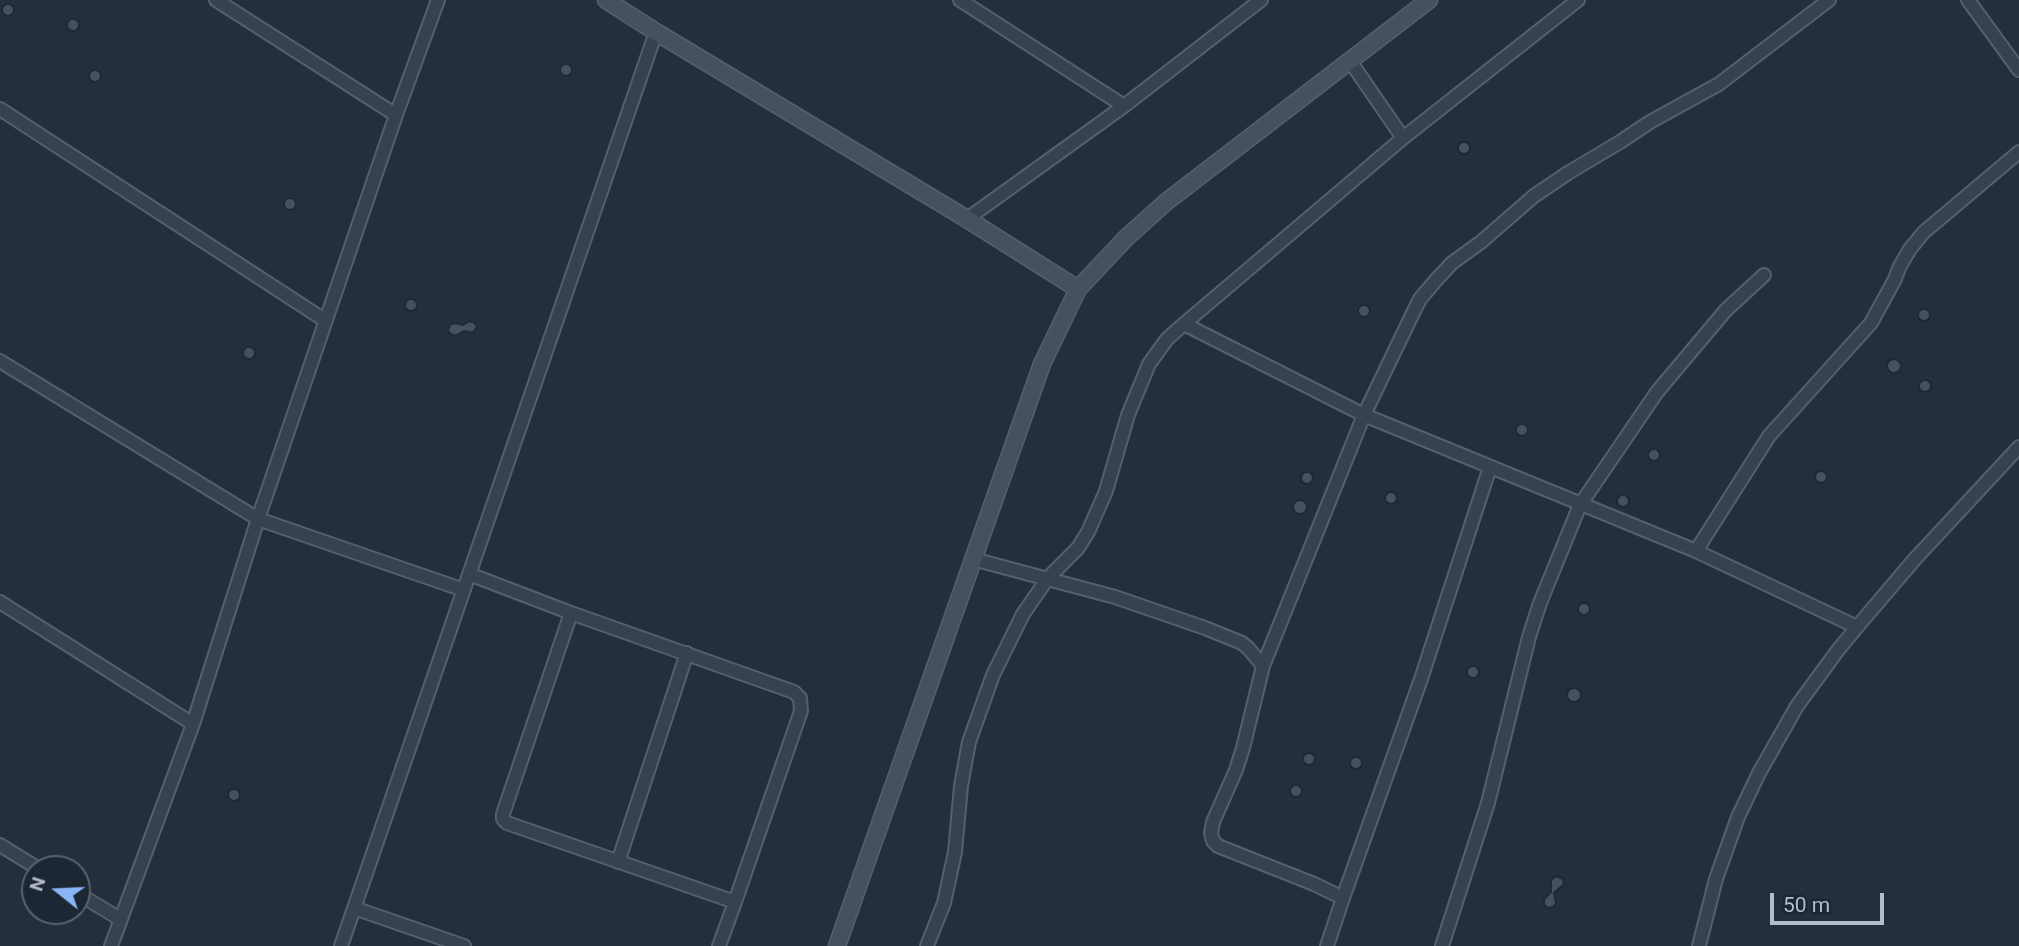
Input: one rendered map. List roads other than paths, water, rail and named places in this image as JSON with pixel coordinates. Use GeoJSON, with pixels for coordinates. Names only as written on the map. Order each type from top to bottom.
{"type":"FeatureCollection","features":[{"type":"Feature","properties":{"kind":"street"},"geometry":{"type":"LineString","coordinates":[[216,0],[396,115]]}},
{"type":"Feature","properties":{"kind":"street"},"geometry":{"type":"LineString","coordinates":[[111,946],[193,724],[258,519],[438,0]]}},
{"type":"Feature","properties":{"kind":"street"},"geometry":{"type":"LineString","coordinates":[[606,0],[1078,289]]}},
{"type":"Feature","properties":{"kind":"street"},"geometry":{"type":"LineString","coordinates":[[960,0],[1124,106]]}},
{"type":"Feature","properties":{"kind":"street"},"geometry":{"type":"LineString","coordinates":[[967,219],[1124,106],[1261,0]]}},
{"type":"Feature","properties":{"kind":"street"},"geometry":{"type":"LineString","coordinates":[[836,946],[1042,364],[1078,289],[1126,238],[1166,202],[1429,0]]}},
{"type":"Feature","properties":{"kind":"street"},"geometry":{"type":"LineString","coordinates":[[928,946],[944,903],[955,852],[961,786],[969,742],[993,675],[1023,614],[1048,578],[1077,548],[1088,532],[1107,491],[1128,415],[1149,364],[1160,347],[1403,138],[1578,0]]}},
{"type":"Feature","properties":{"kind":"street"},"geometry":{"type":"LineString","coordinates":[[1343,898],[1218,846],[1211,833],[1213,822],[1236,770],[1264,666],[1364,415],[1420,299],[1452,263],[1534,196],[1650,122],[1719,84],[1829,0]]}},
{"type":"Feature","properties":{"kind":"street"},"geometry":{"type":"LineString","coordinates":[[1968,0],[2019,70]]}},
{"type":"Feature","properties":{"kind":"street"},"geometry":{"type":"LineString","coordinates":[[341,946],[656,32]]}},
{"type":"Feature","properties":{"kind":"street"},"geometry":{"type":"LineString","coordinates":[[1350,61],[1403,138]]}},
{"type":"Feature","properties":{"kind":"street"},"geometry":{"type":"LineString","coordinates":[[0,108],[327,321]]}},
{"type":"Feature","properties":{"kind":"street"},"geometry":{"type":"LineString","coordinates":[[1696,551],[1769,436],[1871,323],[1910,249],[1924,232],[2019,152]]}},
{"type":"Feature","properties":{"kind":"street"},"geometry":{"type":"LineString","coordinates":[[1442,946],[1488,803],[1540,603],[1580,505],[1657,392],[1726,310],[1764,275]]}},
{"type":"Feature","properties":{"kind":"street"},"geometry":{"type":"LineString","coordinates":[[1184,324],[1364,415],[1696,551],[1857,627]]}},
{"type":"Feature","properties":{"kind":"street"},"geometry":{"type":"LineString","coordinates":[[0,361],[258,519],[464,590]]}},
{"type":"Feature","properties":{"kind":"street"},"geometry":{"type":"LineString","coordinates":[[1699,946],[1716,879],[1738,817],[1759,773],[1797,706],[1857,627],[2019,447]]}},
{"type":"Feature","properties":{"kind":"street"},"geometry":{"type":"LineString","coordinates":[[1327,946],[1421,679],[1490,467]]}},
{"type":"Feature","properties":{"kind":"street"},"geometry":{"type":"LineString","coordinates":[[973,559],[1115,597],[1242,643],[1264,666]]}},
{"type":"Feature","properties":{"kind":"street"},"geometry":{"type":"LineString","coordinates":[[469,574],[794,692],[800,698],[801,712],[719,946]]}},
{"type":"Feature","properties":{"kind":"street"},"geometry":{"type":"LineString","coordinates":[[0,602],[193,724]]}},
{"type":"Feature","properties":{"kind":"street"},"geometry":{"type":"LineString","coordinates":[[571,613],[503,819],[507,823],[735,902]]}},
{"type":"Feature","properties":{"kind":"street"},"geometry":{"type":"LineString","coordinates":[[618,862],[687,653]]}},
{"type":"Feature","properties":{"kind":"street"},"geometry":{"type":"LineString","coordinates":[[0,845],[21,858]]}},
{"type":"Feature","properties":{"kind":"street"},"geometry":{"type":"LineString","coordinates":[[91,901],[120,919]]}},
{"type":"Feature","properties":{"kind":"street"},"geometry":{"type":"LineString","coordinates":[[354,908],[461,946]]}}]}
